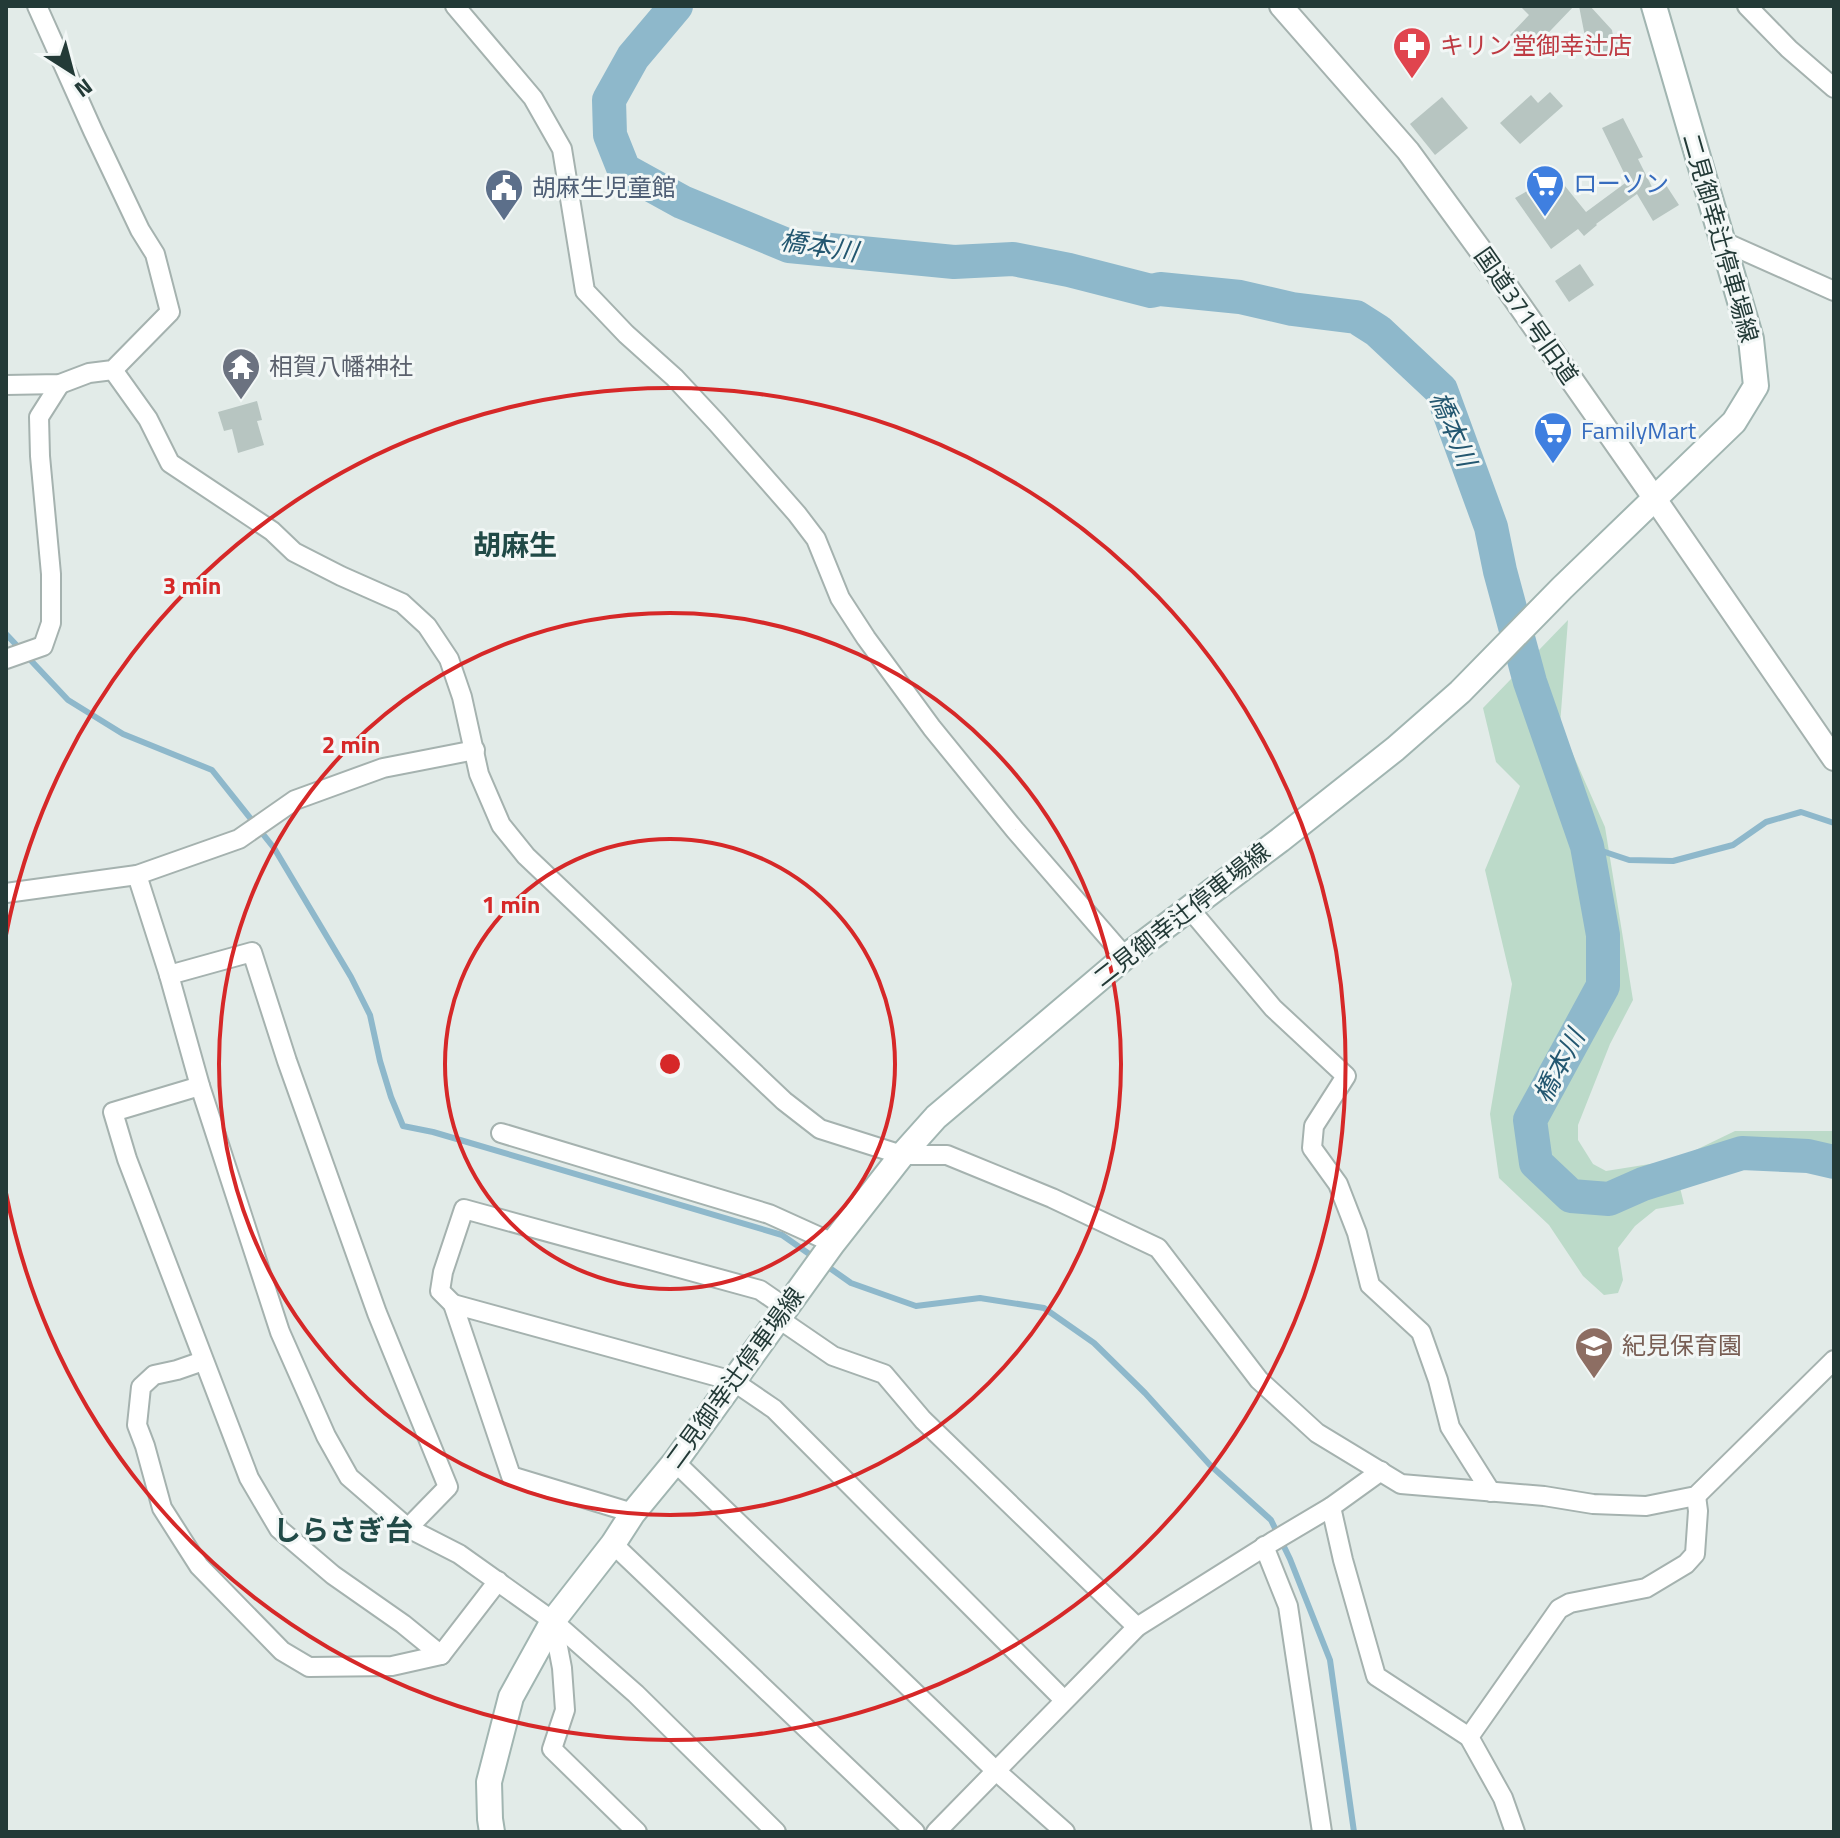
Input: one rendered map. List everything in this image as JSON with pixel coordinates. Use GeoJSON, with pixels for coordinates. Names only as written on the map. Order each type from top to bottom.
{"type":"FeatureCollection","features":[{"type":"Feature","properties":{"kind":"main road","name":"二見御幸辻停車場線"},"geometry":{"type":"LineString","coordinates":[[492,1832],[489,1782],[511,1697],[553,1621],[902,1155],[936,1117],[1125,957],[1280,840],[1460,692],[1562,588],[1734,422],[1756,386],[1751,339],[1654,6]]}},
{"type":"Feature","properties":{"kind":"street"},"geometry":{"type":"LineString","coordinates":[[6,385],[60,384],[89,373],[113,370],[170,312],[155,254],[140,230],[37,6]]}},
{"type":"Feature","properties":{"kind":"street"},"geometry":{"type":"LineString","coordinates":[[455,6],[533,98],[562,149],[585,291],[626,334],[675,378],[797,514],[816,539],[840,598],[932,728],[1125,957]]}},
{"type":"Feature","properties":{"kind":"street","name":"国道371号旧道"},"geometry":{"type":"LineString","coordinates":[[1281,6],[1408,151],[1492,266],[1834,759]]}},
{"type":"Feature","properties":{"kind":"street"},"geometry":{"type":"LineString","coordinates":[[1747,6],[1789,49],[1834,88]]}},
{"type":"Feature","properties":{"kind":"street"},"geometry":{"type":"LineString","coordinates":[[1722,241],[1834,291]]}},
{"type":"Feature","properties":{"kind":"street"},"geometry":{"type":"LineString","coordinates":[[113,370],[148,419],[170,463],[272,531],[294,552],[402,603],[427,626],[449,659],[462,697],[479,774],[501,825],[526,856],[784,1101],[820,1129],[902,1155],[947,1155],[1052,1198],[1158,1248],[1259,1380],[1317,1433],[1401,1484],[1544,1496],[1593,1504],[1646,1506],[1696,1496],[1834,1360]]}},
{"type":"Feature","properties":{"kind":"street"},"geometry":{"type":"LineString","coordinates":[[11,657],[43,646],[51,623],[51,574],[39,417],[60,384]]}},
{"type":"Feature","properties":{"kind":"street"},"geometry":{"type":"LineString","coordinates":[[6,893],[137,875],[239,839],[295,800],[383,768],[475,750]]}},
{"type":"Feature","properties":{"kind":"street"},"geometry":{"type":"LineString","coordinates":[[137,875],[200,1086],[280,1332],[326,1436],[349,1477],[408,1528],[459,1554],[553,1621],[636,1694],[776,1832]]}},
{"type":"Feature","properties":{"kind":"street"},"geometry":{"type":"LineString","coordinates":[[1189,908],[1273,1008],[1346,1076],[1314,1126],[1312,1148],[1338,1184],[1357,1233],[1370,1285],[1421,1332],[1450,1427],[1491,1492]]}},
{"type":"Feature","properties":{"kind":"street"},"geometry":{"type":"LineString","coordinates":[[169,975],[252,952],[287,1061],[372,1298],[448,1487],[408,1528]]}},
{"type":"Feature","properties":{"kind":"street"},"geometry":{"type":"LineString","coordinates":[[200,1086],[113,1112],[127,1159],[249,1478],[279,1529],[333,1575],[441,1655]]}},
{"type":"Feature","properties":{"kind":"street"},"geometry":{"type":"LineString","coordinates":[[501,1133],[769,1214],[832,1245]]}},
{"type":"Feature","properties":{"kind":"street"},"geometry":{"type":"LineString","coordinates":[[633,1513],[511,1476],[453,1304],[440,1291],[443,1272],[464,1209],[760,1290],[782,1314],[833,1356],[884,1374],[923,1420],[1137,1627]]}},
{"type":"Feature","properties":{"kind":"street"},"geometry":{"type":"LineString","coordinates":[[453,1304],[733,1381],[774,1409],[1064,1700]]}},
{"type":"Feature","properties":{"kind":"street"},"geometry":{"type":"LineString","coordinates":[[203,1361],[154,1375],[141,1387],[137,1425],[162,1508],[199,1566],[282,1651],[309,1667],[392,1666],[441,1655],[498,1581]]}},
{"type":"Feature","properties":{"kind":"street"},"geometry":{"type":"LineString","coordinates":[[675,1462],[995,1770],[1065,1832]]}},
{"type":"Feature","properties":{"kind":"street"},"geometry":{"type":"LineString","coordinates":[[936,1832],[1137,1627],[1324,1511],[1381,1471]]}},
{"type":"Feature","properties":{"kind":"street"},"geometry":{"type":"LineString","coordinates":[[1469,1737],[1559,1609],[1570,1603],[1646,1588],[1686,1564],[1695,1554],[1696,1496]]}},
{"type":"Feature","properties":{"kind":"street"},"geometry":{"type":"LineString","coordinates":[[1324,1511],[1343,1560],[1376,1676],[1469,1737],[1503,1798],[1515,1832]]}},
{"type":"Feature","properties":{"kind":"street"},"geometry":{"type":"LineString","coordinates":[[613,1544],[915,1832]]}},
{"type":"Feature","properties":{"kind":"street"},"geometry":{"type":"LineString","coordinates":[[1268,1544],[1288,1606],[1322,1832]]}},
{"type":"Feature","properties":{"kind":"street"},"geometry":{"type":"LineString","coordinates":[[553,1621],[562,1668],[565,1710],[552,1749],[637,1832]]}},
{"type":"Feature","properties":{"kind":"green space"},"geometry":{"type":"Polygon","coordinates":[[[1568,620],[1560,725],[1605,827],[1633,1000],[1610,1044],[1578,1125],[1578,1140],[1593,1164],[1606,1171],[1675,1160],[1735,1131],[1834,1131],[1834,1146],[1771,1143],[1675,1167],[1684,1204],[1656,1209],[1635,1226],[1618,1248],[1623,1280],[1618,1293],[1604,1295],[1583,1276],[1549,1225],[1499,1178],[1490,1114],[1512,984],[1485,870],[1520,786],[1496,762],[1483,708],[1568,620]]]}},
{"type":"Feature","properties":{"kind":"building"},"geometry":{"type":"Polygon","coordinates":[[[1520,6],[1574,6],[1529,53],[1510,35],[1529,15],[1520,6]]]}},
{"type":"Feature","properties":{"kind":"building"},"geometry":{"type":"Polygon","coordinates":[[[1579,6],[1590,6],[1612,30],[1613,36],[1620,35],[1622,50],[1589,57],[1579,6]]]}},
{"type":"Feature","properties":{"kind":"building"},"geometry":{"type":"Polygon","coordinates":[[[1550,92],[1563,106],[1520,144],[1500,123],[1531,95],[1538,103],[1550,92]]]}},
{"type":"Feature","properties":{"kind":"building"},"geometry":{"type":"Polygon","coordinates":[[[1442,97],[1468,128],[1435,155],[1410,124],[1442,97]]]}},
{"type":"Feature","properties":{"kind":"building"},"geometry":{"type":"Polygon","coordinates":[[[1623,118],[1643,157],[1638,159],[1653,189],[1664,182],[1679,205],[1653,221],[1637,194],[1584,236],[1578,229],[1551,249],[1515,198],[1552,170],[1586,212],[1628,181],[1602,128],[1623,118]]]}},
{"type":"Feature","properties":{"kind":"building"},"geometry":{"type":"Polygon","coordinates":[[[1580,264],[1594,285],[1569,302],[1555,281],[1580,264]]]}},
{"type":"Feature","properties":{"kind":"building"},"geometry":{"type":"Polygon","coordinates":[[[257,401],[262,420],[257,421],[264,445],[238,453],[232,429],[224,431],[218,412],[257,401]]]}},
{"type":"Feature","properties":{"kind":"waterway","name":"橋本川"},"geometry":{"type":"LineString","coordinates":[[676,6],[633,57],[609,100],[610,135],[624,170],[682,202],[789,246],[954,262],[1013,259],[1151,291],[1160,289],[1240,297],[1292,309],[1356,317],[1378,331],[1441,390],[1491,527],[1530,682],[1587,846],[1603,935],[1603,986],[1530,1120],[1536,1163],[1571,1196],[1609,1199],[1643,1184],[1742,1153],[1808,1156],[1834,1162]]}},
{"type":"Feature","properties":{"kind":"waterway"},"geometry":{"type":"LineString","coordinates":[[6,634],[68,700],[123,734],[212,770],[274,848],[351,977],[370,1015],[380,1061],[403,1126],[433,1132],[782,1235],[815,1258]]}},
{"type":"Feature","properties":{"kind":"waterway"},"geometry":{"type":"LineString","coordinates":[[1587,846],[1629,860],[1673,861],[1733,845],[1766,822],[1801,812],[1834,823]]}},
{"type":"Feature","properties":{"kind":"waterway"},"geometry":{"type":"LineString","coordinates":[[824,1264],[851,1283],[916,1306],[980,1298],[1044,1308],[1094,1343],[1145,1393],[1210,1465],[1271,1520],[1330,1660],[1354,1832]]}},
{"type":"Feature","properties":{"kind":"place","name":"キリン堂御幸辻店"},"geometry":{"type":"Point","coordinates":[1412,80]}},
{"type":"Feature","properties":{"kind":"place","name":"ローソン"},"geometry":{"type":"Point","coordinates":[1545,218]}},
{"type":"Feature","properties":{"kind":"place","name":"胡麻生児童館"},"geometry":{"type":"Point","coordinates":[504,222]}},
{"type":"Feature","properties":{"kind":"place","name":"相賀八幡神社"},"geometry":{"type":"Point","coordinates":[241,401]}},
{"type":"Feature","properties":{"kind":"place","name":"FamilyMart"},"geometry":{"type":"Point","coordinates":[1553,465]}},
{"type":"Feature","properties":{"kind":"place","name":"紀見保育園"},"geometry":{"type":"Point","coordinates":[1594,1380]}},
{"type":"Feature","properties":{"kind":"district","name":"胡麻生"},"geometry":{"type":"Point","coordinates":[515,545]}},
{"type":"Feature","properties":{"kind":"district","name":"しらさぎ台"},"geometry":{"type":"Point","coordinates":[343,1530]}}]}
